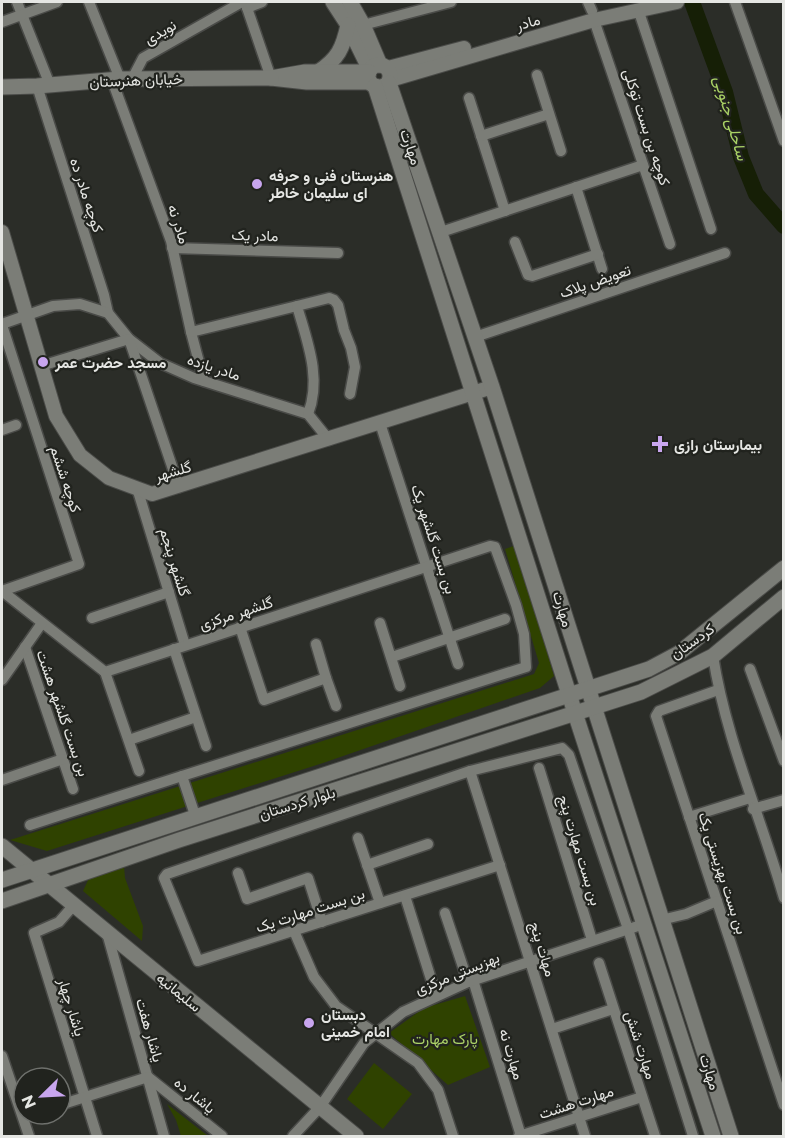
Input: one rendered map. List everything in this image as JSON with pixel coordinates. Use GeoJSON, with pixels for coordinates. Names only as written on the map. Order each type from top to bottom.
{"type":"FeatureCollection","features":[{"type":"Feature","properties":{"kind":"main road","name":"مهارت"},"geometry":{"type":"LineString","coordinates":[[333,2],[356,25]]}},
{"type":"Feature","properties":{"kind":"main road","name":"مهارت"},"geometry":{"type":"LineString","coordinates":[[350,2],[356,25],[379,76],[441,232],[731,1137]]}},
{"type":"Feature","properties":{"kind":"main road"},"geometry":{"type":"LineString","coordinates":[[318,72],[329,65],[344,47],[356,25]]}},
{"type":"Feature","properties":{"kind":"main road","name":"خیابان هنرستان"},"geometry":{"type":"LineString","coordinates":[[271,78],[305,72],[379,76]]}},
{"type":"Feature","properties":{"kind":"main road","name":"خیابان هنرستان"},"geometry":{"type":"LineString","coordinates":[[2,87],[44,86],[121,79],[271,78],[307,82],[379,76]]}},
{"type":"Feature","properties":{"kind":"main road","name":"مهارت"},"geometry":{"type":"LineString","coordinates":[[379,76],[473,394],[713,1137]]}},
{"type":"Feature","properties":{"kind":"main road","name":"کردستان"},"geometry":{"type":"LineString","coordinates":[[588,690],[649,669],[679,652],[783,568]]}},
{"type":"Feature","properties":{"kind":"main road","name":"کردستان"},"geometry":{"type":"LineString","coordinates":[[593,708],[641,692],[712,656],[783,597]]}},
{"type":"Feature","properties":{"kind":"main road","name":"بلوار کردستان"},"geometry":{"type":"LineString","coordinates":[[2,880],[195,815],[588,690]]}},
{"type":"Feature","properties":{"kind":"main road","name":"بلوار کردستان"},"geometry":{"type":"LineString","coordinates":[[2,901],[179,840],[593,708]]}},
{"type":"Feature","properties":{"kind":"main road","name":"سلیمانیه"},"geometry":{"type":"LineString","coordinates":[[2,846],[356,1137]]}},
{"type":"Feature","properties":{"kind":"main road"},"geometry":{"type":"LineString","coordinates":[[644,924],[661,920]]}},
{"type":"Feature","properties":{"kind":"street","name":"کوچه مادر ده"},"geometry":{"type":"LineString","coordinates":[[16,2],[44,86],[108,313]]}},
{"type":"Feature","properties":{"kind":"street"},"geometry":{"type":"LineString","coordinates":[[2,22],[57,2]]}},
{"type":"Feature","properties":{"kind":"street","name":"مادر نه"},"geometry":{"type":"LineString","coordinates":[[88,2],[121,79],[172,248],[190,332],[204,381]]}},
{"type":"Feature","properties":{"kind":"street","name":"نویدی"},"geometry":{"type":"LineString","coordinates":[[121,79],[143,58],[245,4],[262,2]]}},
{"type":"Feature","properties":{"kind":"street"},"geometry":{"type":"LineString","coordinates":[[356,25],[450,2]]}},
{"type":"Feature","properties":{"kind":"street","name":"مادر"},"geometry":{"type":"LineString","coordinates":[[379,76],[592,11],[677,2]]}},
{"type":"Feature","properties":{"kind":"street"},"geometry":{"type":"LineString","coordinates":[[735,2],[783,141]]}},
{"type":"Feature","properties":{"kind":"street"},"geometry":{"type":"LineString","coordinates":[[245,4],[271,78]]}},
{"type":"Feature","properties":{"kind":"street"},"geometry":{"type":"LineString","coordinates":[[636,5],[711,229]]}},
{"type":"Feature","properties":{"kind":"street","name":"کوچه بن بست توکلی"},"geometry":{"type":"LineString","coordinates":[[592,11],[670,244]]}},
{"type":"Feature","properties":{"kind":"street"},"geometry":{"type":"LineString","coordinates":[[537,75],[561,151]]}},
{"type":"Feature","properties":{"kind":"street"},"geometry":{"type":"LineString","coordinates":[[469,98],[505,211]]}},
{"type":"Feature","properties":{"kind":"street"},"geometry":{"type":"LineString","coordinates":[[481,136],[549,114]]}},
{"type":"Feature","properties":{"kind":"street"},"geometry":{"type":"LineString","coordinates":[[441,232],[643,165]]}},
{"type":"Feature","properties":{"kind":"street"},"geometry":{"type":"LineString","coordinates":[[576,187],[602,269]]}},
{"type":"Feature","properties":{"kind":"street","name":"گلشهر"},"geometry":{"type":"LineString","coordinates":[[2,232],[4,252],[27,314],[56,416],[80,455],[109,478],[152,494],[492,387]]}},
{"type":"Feature","properties":{"kind":"street"},"geometry":{"type":"LineString","coordinates":[[515,242],[528,275],[532,276],[598,254]]}},
{"type":"Feature","properties":{"kind":"street","name":"مادر یک"},"geometry":{"type":"LineString","coordinates":[[172,248],[338,253]]}},
{"type":"Feature","properties":{"kind":"street","name":"تعویض پلاک"},"geometry":{"type":"LineString","coordinates":[[476,337],[725,253]]}},
{"type":"Feature","properties":{"kind":"street"},"geometry":{"type":"LineString","coordinates":[[190,332],[329,298],[338,305],[351,348],[355,367],[350,393]]}},
{"type":"Feature","properties":{"kind":"street"},"geometry":{"type":"LineString","coordinates":[[2,324],[53,306],[80,304],[108,313]]}},
{"type":"Feature","properties":{"kind":"street"},"geometry":{"type":"LineString","coordinates":[[297,306],[315,375],[314,400],[308,414],[329,440]]}},
{"type":"Feature","properties":{"kind":"street","name":"مادر یازده"},"geometry":{"type":"LineString","coordinates":[[108,313],[129,339],[159,363],[204,381],[308,414]]}},
{"type":"Feature","properties":{"kind":"street","name":"کوچه ششم"},"geometry":{"type":"LineString","coordinates":[[2,324],[6,354],[79,564],[2,591]]}},
{"type":"Feature","properties":{"kind":"street"},"geometry":{"type":"LineString","coordinates":[[41,366],[129,339],[178,487]]}},
{"type":"Feature","properties":{"kind":"street","name":"بن بست گلشهر یک"},"geometry":{"type":"LineString","coordinates":[[380,423],[458,664]]}},
{"type":"Feature","properties":{"kind":"street"},"geometry":{"type":"LineString","coordinates":[[2,430],[16,425]]}},
{"type":"Feature","properties":{"kind":"street","name":"گلشهر پنجم"},"geometry":{"type":"LineString","coordinates":[[137,488],[186,645]]}},
{"type":"Feature","properties":{"kind":"street","name":"گلشهر مرکزی"},"geometry":{"type":"LineString","coordinates":[[105,672],[427,566],[490,546],[495,547],[524,634],[526,667],[182,776]]}},
{"type":"Feature","properties":{"kind":"street"},"geometry":{"type":"LineString","coordinates":[[2,591],[105,672],[140,771]]}},
{"type":"Feature","properties":{"kind":"street"},"geometry":{"type":"LineString","coordinates":[[92,618],[169,592]]}},
{"type":"Feature","properties":{"kind":"street"},"geometry":{"type":"LineString","coordinates":[[392,657],[506,619]]}},
{"type":"Feature","properties":{"kind":"street"},"geometry":{"type":"LineString","coordinates":[[2,680],[42,623]]}},
{"type":"Feature","properties":{"kind":"street"},"geometry":{"type":"LineString","coordinates":[[380,623],[400,686]]}},
{"type":"Feature","properties":{"kind":"street"},"geometry":{"type":"LineString","coordinates":[[240,627],[264,700],[326,678]]}},
{"type":"Feature","properties":{"kind":"street"},"geometry":{"type":"LineString","coordinates":[[316,644],[336,706]]}},
{"type":"Feature","properties":{"kind":"street","name":"بن بست گلشهر هشت"},"geometry":{"type":"LineString","coordinates":[[25,647],[73,789]]}},
{"type":"Feature","properties":{"kind":"street"},"geometry":{"type":"LineString","coordinates":[[174,649],[206,746]]}},
{"type":"Feature","properties":{"kind":"street"},"geometry":{"type":"LineString","coordinates":[[712,656],[718,690],[783,898]]}},
{"type":"Feature","properties":{"kind":"street"},"geometry":{"type":"LineString","coordinates":[[750,669],[783,761]]}},
{"type":"Feature","properties":{"kind":"street","name":"بن بست بهزیستی یک"},"geometry":{"type":"LineString","coordinates":[[718,690],[656,714],[783,1105]]}},
{"type":"Feature","properties":{"kind":"street"},"geometry":{"type":"LineString","coordinates":[[129,740],[196,717]]}},
{"type":"Feature","properties":{"kind":"street"},"geometry":{"type":"LineString","coordinates":[[470,771],[562,748],[566,750],[628,929],[693,1137]]}},
{"type":"Feature","properties":{"kind":"street"},"geometry":{"type":"LineString","coordinates":[[2,780],[63,759]]}},
{"type":"Feature","properties":{"kind":"street","name":"بن بست مهارت پنج"},"geometry":{"type":"LineString","coordinates":[[539,768],[592,940]]}},
{"type":"Feature","properties":{"kind":"street","name":"مهات پنج"},"geometry":{"type":"LineString","coordinates":[[470,771],[585,1137]]}},
{"type":"Feature","properties":{"kind":"street","name":"بن بست مهارت یک"},"geometry":{"type":"LineString","coordinates":[[470,771],[166,874],[164,878],[169,894],[198,961],[500,865]]}},
{"type":"Feature","properties":{"kind":"street"},"geometry":{"type":"LineString","coordinates":[[30,825],[182,776],[195,815]]}},
{"type":"Feature","properties":{"kind":"street"},"geometry":{"type":"LineString","coordinates":[[689,816],[752,803],[783,800]]}},
{"type":"Feature","properties":{"kind":"street"},"geometry":{"type":"LineString","coordinates":[[358,838],[380,903]]}},
{"type":"Feature","properties":{"kind":"street"},"geometry":{"type":"LineString","coordinates":[[367,865],[428,844]]}},
{"type":"Feature","properties":{"kind":"street"},"geometry":{"type":"LineString","coordinates":[[238,873],[247,899],[308,878],[322,922]]}},
{"type":"Feature","properties":{"kind":"street"},"geometry":{"type":"LineString","coordinates":[[405,896],[435,995]]}},
{"type":"Feature","properties":{"kind":"street"},"geometry":{"type":"LineString","coordinates":[[661,920],[686,914],[717,901]]}},
{"type":"Feature","properties":{"kind":"street","name":"یاشار چهار"},"geometry":{"type":"LineString","coordinates":[[74,906],[59,922],[34,933],[97,1137]]}},
{"type":"Feature","properties":{"kind":"street","name":"مهارت نه"},"geometry":{"type":"LineString","coordinates":[[445,913],[471,981],[520,1136]]}},
{"type":"Feature","properties":{"kind":"street","name":"بهزیستی مرکزی"},"geometry":{"type":"LineString","coordinates":[[293,1137],[320,1107],[364,1042],[403,1012],[435,995],[471,981],[644,924]]}},
{"type":"Feature","properties":{"kind":"street"},"geometry":{"type":"LineString","coordinates":[[294,930],[314,976],[336,1006],[418,1063],[438,1090],[453,1137]]}},
{"type":"Feature","properties":{"kind":"street","name":"یاشار هفت"},"geometry":{"type":"LineString","coordinates":[[107,933],[164,1137]]}},
{"type":"Feature","properties":{"kind":"street","name":"مهارت شش"},"geometry":{"type":"LineString","coordinates":[[599,963],[655,1137]]}},
{"type":"Feature","properties":{"kind":"street"},"geometry":{"type":"LineString","coordinates":[[552,1029],[613,1008]]}},
{"type":"Feature","properties":{"kind":"street"},"geometry":{"type":"LineString","coordinates":[[2,1056],[12,1081]]}},
{"type":"Feature","properties":{"kind":"street"},"geometry":{"type":"LineString","coordinates":[[72,1101],[148,1077]]}},
{"type":"Feature","properties":{"kind":"street","name":"یاشار ده"},"geometry":{"type":"LineString","coordinates":[[148,1077],[222,1137]]}},
{"type":"Feature","properties":{"kind":"street","name":"مهارت هشت"},"geometry":{"type":"LineString","coordinates":[[520,1136],[642,1097]]}},
{"type":"Feature","properties":{"kind":"green space"},"geometry":{"type":"Polygon","coordinates":[[[516,545],[554,676],[540,688],[323,763],[47,851],[10,840],[534,674],[539,663],[505,549],[516,545]]]}},
{"type":"Feature","properties":{"kind":"green space"},"geometry":{"type":"Polygon","coordinates":[[[124,866],[125,878],[143,926],[142,941],[83,891],[89,878],[124,866]]]}},
{"type":"Feature","properties":{"kind":"green space","name":"پارک مهارت"},"geometry":{"type":"Polygon","coordinates":[[[465,996],[490,1067],[448,1085],[389,1033],[424,1008],[465,996]]]}},
{"type":"Feature","properties":{"kind":"green space"},"geometry":{"type":"Polygon","coordinates":[[[374,1063],[412,1094],[383,1129],[347,1099],[374,1063]]]}},
{"type":"Feature","properties":{"kind":"green space"},"geometry":{"type":"Polygon","coordinates":[[[167,1104],[208,1136],[181,1136],[176,1120],[167,1104]]]}},
{"type":"Feature","properties":{"kind":"waterway","name":"ساحلی جنوبی"},"geometry":{"type":"LineString","coordinates":[[692,2],[725,92],[741,157],[756,194],[784,226]]}},
{"type":"Feature","properties":{"kind":"place","name":"هنرستان فنی و حرفه ای سلیمان خاطر"},"geometry":{"type":"Point","coordinates":[257,184]}},
{"type":"Feature","properties":{"kind":"place","name":"مسجد حضرت عمر"},"geometry":{"type":"Point","coordinates":[43,362]}},
{"type":"Feature","properties":{"kind":"place","name":"بیمارستان رازی"},"geometry":{"type":"Point","coordinates":[660,444]}},
{"type":"Feature","properties":{"kind":"place","name":"دبستان امام خمینی"},"geometry":{"type":"Point","coordinates":[309,1023]}}]}
